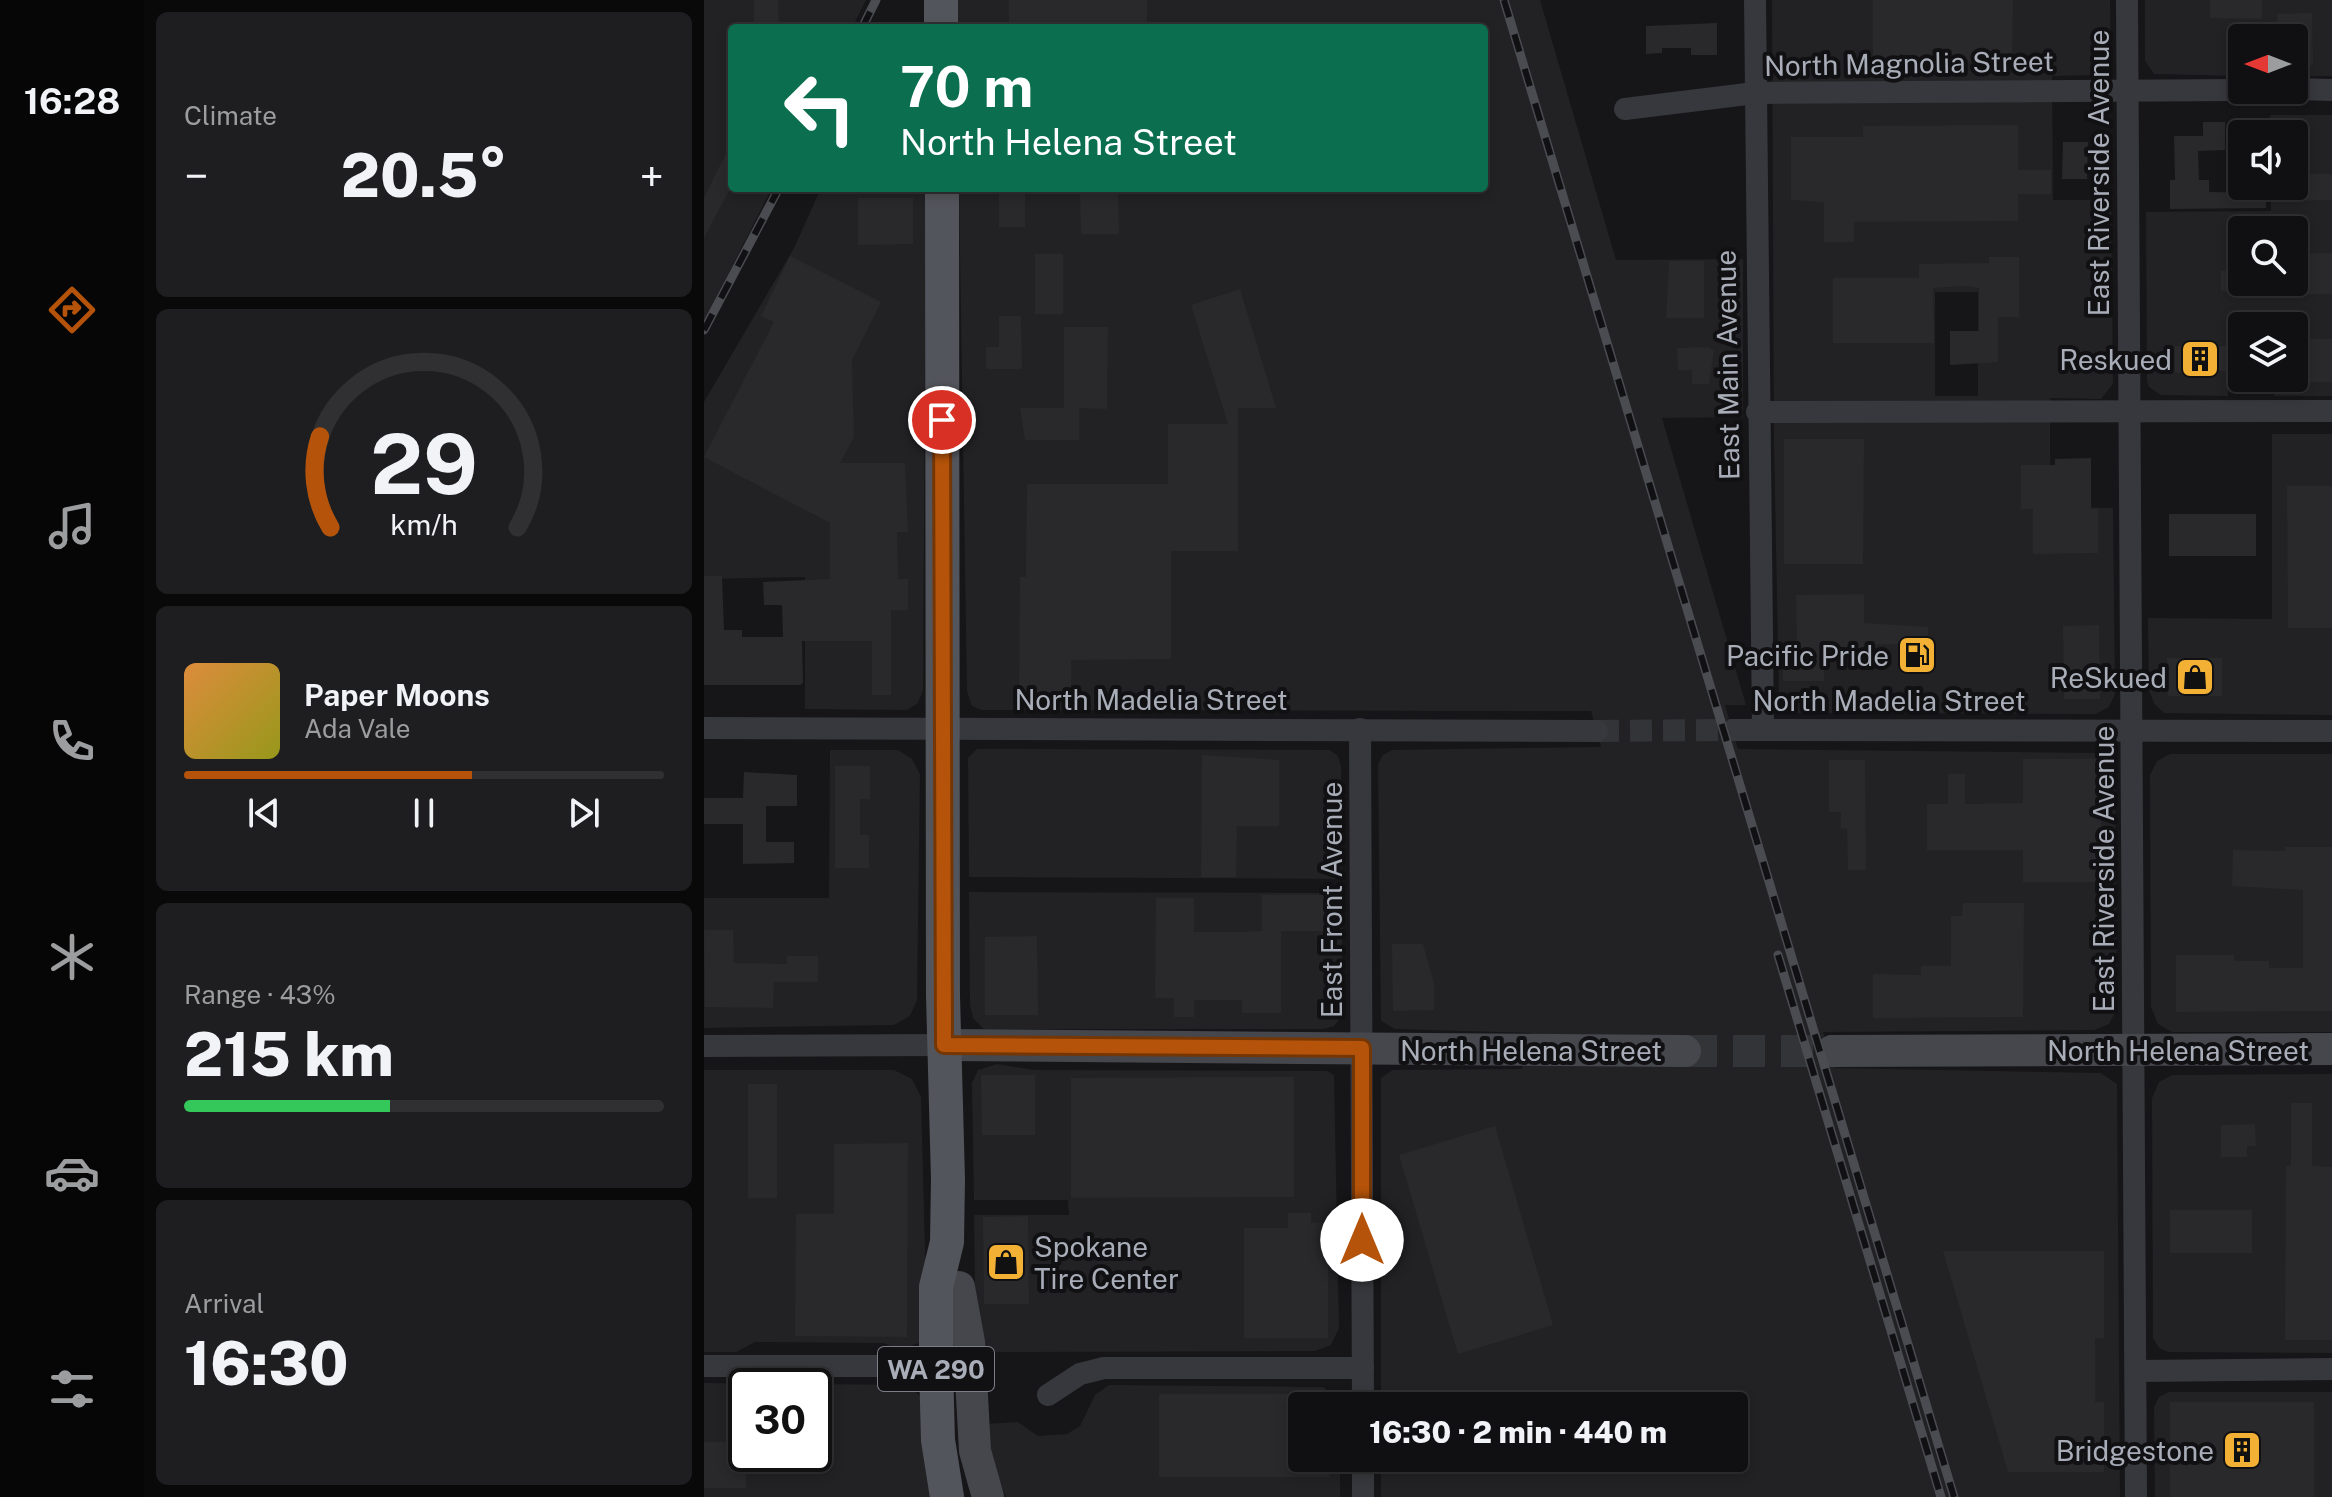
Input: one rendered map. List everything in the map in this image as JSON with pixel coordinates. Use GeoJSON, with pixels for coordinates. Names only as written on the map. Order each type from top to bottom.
{"type":"FeatureCollection","features":[{"type":"Feature","properties":{"kind":"main road"},"geometry":{"type":"LineString","coordinates":[[941,0],[941,24]]}},
{"type":"Feature","properties":{"kind":"main road","name":"WA 290"},"geometry":{"type":"LineString","coordinates":[[942,192],[947,1242],[959,1287],[938,1440],[947,1497]]}},
{"type":"Feature","properties":{"kind":"main road","name":"WA 290"},"geometry":{"type":"LineString","coordinates":[[947,1242],[936,1287],[960,1451],[971,1497]]}},
{"type":"Feature","properties":{"kind":"street","name":"East Main Avenue"},"geometry":{"type":"LineString","coordinates":[[1755,0],[1757,412],[1763,729]]}},
{"type":"Feature","properties":{"kind":"street","name":"East Riverside Avenue"},"geometry":{"type":"LineString","coordinates":[[2127,0],[2136,1497]]}},
{"type":"Feature","properties":{"kind":"street"},"geometry":{"type":"LineString","coordinates":[[2308,89],[2332,90]]}},
{"type":"Feature","properties":{"kind":"street","name":"North Magnolia Street"},"geometry":{"type":"LineString","coordinates":[[1625,109],[1755,93],[2228,90]]}},
{"type":"Feature","properties":{"kind":"street"},"geometry":{"type":"LineString","coordinates":[[1757,412],[2129,414],[2332,411]]}},
{"type":"Feature","properties":{"kind":"street","name":"North Madelia Street"},"geometry":{"type":"LineString","coordinates":[[704,728],[1597,731]]}},
{"type":"Feature","properties":{"kind":"street","name":"East Front Avenue"},"geometry":{"type":"LineString","coordinates":[[1360,729],[1363,1392]]}},
{"type":"Feature","properties":{"kind":"street","name":"North Madelia Street"},"geometry":{"type":"LineString","coordinates":[[1733,730],[2332,731]]}},
{"type":"Feature","properties":{"kind":"street","name":"North Helena Street"},"geometry":{"type":"LineString","coordinates":[[704,1046],[1685,1051]]}},
{"type":"Feature","properties":{"kind":"street","name":"North Helena Street"},"geometry":{"type":"LineString","coordinates":[[1832,1051],[2332,1049]]}},
{"type":"Feature","properties":{"kind":"street"},"geometry":{"type":"LineString","coordinates":[[959,1287],[969,1342],[975,1451],[988,1497]]}},
{"type":"Feature","properties":{"kind":"street"},"geometry":{"type":"LineString","coordinates":[[704,1366],[947,1366]]}},
{"type":"Feature","properties":{"kind":"street"},"geometry":{"type":"LineString","coordinates":[[1048,1395],[1080,1374],[1104,1368],[1363,1368]]}},
{"type":"Feature","properties":{"kind":"street"},"geometry":{"type":"LineString","coordinates":[[2136,1371],[2332,1369]]}},
{"type":"Feature","properties":{"kind":"street"},"geometry":{"type":"LineString","coordinates":[[1363,1472],[1363,1497]]}},
{"type":"Feature","properties":{"kind":"shaded area"},"geometry":{"type":"Polygon","coordinates":[[[704,0],[866,0],[854,24],[728,24],[728,192],[770,192],[704,321],[704,0]]]}},
{"type":"Feature","properties":{"kind":"shaded area"},"geometry":{"type":"Polygon","coordinates":[[[958,0],[1540,0],[1616,260],[1743,259],[1743,417],[1662,418],[1746,705],[1725,705],[1738,749],[2094,753],[2105,758],[2115,775],[2117,1009],[2109,1024],[2094,1030],[1823,1032],[1835,1068],[2101,1073],[2117,1084],[2120,1497],[1381,1497],[1381,1472],[1748,1472],[1748,1392],[1381,1392],[1381,1078],[1392,1070],[1522,1069],[1532,1033],[1395,1029],[1381,1021],[1378,764],[1383,755],[1392,750],[1601,747],[1591,711],[982,710],[972,706],[967,691],[959,192],[1488,192],[1488,24],[958,24],[958,0]]]}},
{"type":"Feature","properties":{"kind":"shaded area"},"geometry":{"type":"Polygon","coordinates":[[[1772,0],[2110,0],[2111,61],[2107,69],[2098,75],[2052,76],[2053,200],[2111,200],[2113,384],[2101,399],[2050,398],[2050,507],[2113,508],[2115,694],[2109,707],[2096,714],[1795,713],[1784,707],[1779,695],[1774,445],[1772,0]],[[1935,292],[1935,396],[1978,396],[1978,292],[1935,292]]]}},
{"type":"Feature","properties":{"kind":"shaded area"},"geometry":{"type":"Polygon","coordinates":[[[2145,0],[2332,0],[2332,76],[2308,76],[2308,24],[2228,24],[2228,76],[2154,74],[2145,61],[2145,0]]]}},
{"type":"Feature","properties":{"kind":"shaded area"},"geometry":{"type":"Polygon","coordinates":[[[2270,115],[2332,115],[2332,396],[2274,396],[2274,392],[2308,392],[2308,312],[2228,312],[2228,396],[2161,395],[2149,387],[2147,381],[2146,212],[2271,211],[2271,200],[2308,200],[2308,120],[2270,120],[2270,115]]]}},
{"type":"Feature","properties":{"kind":"shaded area"},"geometry":{"type":"Polygon","coordinates":[[[819,192],[926,192],[923,690],[918,703],[907,710],[805,709],[805,577],[704,579],[704,402],[794,248],[819,192]]]}},
{"type":"Feature","properties":{"kind":"shaded area"},"geometry":{"type":"Polygon","coordinates":[[[2272,434],[2332,434],[2332,715],[2164,713],[2154,703],[2149,690],[2148,618],[2272,619],[2272,434]]]}},
{"type":"Feature","properties":{"kind":"shaded area"},"geometry":{"type":"Polygon","coordinates":[[[977,749],[1330,750],[1338,756],[1341,766],[1342,879],[969,877],[968,758],[977,749]]]}},
{"type":"Feature","properties":{"kind":"shaded area"},"geometry":{"type":"Polygon","coordinates":[[[830,750],[898,750],[912,759],[920,774],[917,1000],[910,1016],[894,1025],[704,1028],[704,898],[829,898],[830,750]]]}},
{"type":"Feature","properties":{"kind":"shaded area"},"geometry":{"type":"Polygon","coordinates":[[[2170,754],[2332,754],[2332,1032],[2172,1032],[2158,1024],[2151,1007],[2150,775],[2157,761],[2170,754]]]}},
{"type":"Feature","properties":{"kind":"shaded area"},"geometry":{"type":"Polygon","coordinates":[[[969,892],[1343,893],[1341,1017],[1334,1026],[1323,1029],[984,1029],[973,1018],[970,1005],[969,892]]]}},
{"type":"Feature","properties":{"kind":"shaded area"},"geometry":{"type":"Polygon","coordinates":[[[997,1064],[1034,1070],[1327,1071],[1334,1075],[1339,1328],[1331,1345],[1315,1351],[976,1352],[974,1215],[1069,1215],[1068,1200],[974,1200],[972,1083],[978,1070],[997,1064]]]}},
{"type":"Feature","properties":{"kind":"shaded area"},"geometry":{"type":"Polygon","coordinates":[[[704,1070],[894,1070],[912,1079],[921,1097],[927,1327],[919,1343],[898,1350],[884,1343],[755,1342],[736,1352],[704,1352],[704,1070]]]}},
{"type":"Feature","properties":{"kind":"shaded area"},"geometry":{"type":"Polygon","coordinates":[[[2332,1074],[2332,1353],[2168,1352],[2159,1348],[2153,1338],[2152,1098],[2159,1082],[2172,1075],[2332,1074]]]}},
{"type":"Feature","properties":{"kind":"shaded area"},"geometry":{"type":"Polygon","coordinates":[[[704,1383],[728,1383],[728,1472],[832,1472],[832,1384],[908,1385],[922,1398],[937,1497],[704,1497],[704,1383]]]}},
{"type":"Feature","properties":{"kind":"shaded area"},"geometry":{"type":"Polygon","coordinates":[[[1109,1385],[1324,1387],[1328,1392],[1288,1392],[1288,1472],[1340,1472],[1340,1497],[1006,1497],[993,1466],[985,1424],[1018,1422],[1038,1436],[1067,1434],[1080,1426],[1095,1395],[1109,1385]]]}},
{"type":"Feature","properties":{"kind":"shaded area","name":"Bridgestone"},"geometry":{"type":"Polygon","coordinates":[[[2169,1392],[2332,1392],[2332,1497],[2155,1497],[2154,1407],[2159,1397],[2169,1392]]]}},
{"type":"Feature","properties":{"kind":"building"},"geometry":{"type":"Polygon","coordinates":[[[754,0],[778,0],[779,24],[754,24],[754,0]]]}},
{"type":"Feature","properties":{"kind":"building"},"geometry":{"type":"Polygon","coordinates":[[[1009,0],[1147,0],[1147,24],[1009,24],[1009,0]]]}},
{"type":"Feature","properties":{"kind":"building"},"geometry":{"type":"Polygon","coordinates":[[[1873,0],[2013,0],[2012,62],[1873,61],[1873,0]]]}},
{"type":"Feature","properties":{"kind":"building"},"geometry":{"type":"Polygon","coordinates":[[[2210,0],[2262,0],[2262,19],[2210,18],[2210,0]]]}},
{"type":"Feature","properties":{"kind":"building"},"geometry":{"type":"Polygon","coordinates":[[[2312,13],[2313,65],[2308,65],[2308,24],[2277,24],[2277,14],[2312,13]]]}},
{"type":"Feature","properties":{"kind":"building"},"geometry":{"type":"Polygon","coordinates":[[[1717,23],[1717,55],[1691,55],[1691,48],[1662,48],[1662,53],[1646,54],[1646,26],[1717,23]]]}},
{"type":"Feature","properties":{"kind":"building"},"geometry":{"type":"Polygon","coordinates":[[[2203,122],[2225,122],[2225,150],[2198,151],[2199,180],[2209,180],[2209,192],[2228,192],[2228,200],[2266,200],[2266,208],[2170,209],[2170,180],[2175,180],[2174,136],[2203,136],[2203,122]]]}},
{"type":"Feature","properties":{"kind":"building"},"geometry":{"type":"Polygon","coordinates":[[[2018,125],[2018,170],[2051,170],[2051,194],[2018,194],[2018,221],[1854,222],[1854,242],[1824,242],[1824,202],[1791,200],[1791,137],[1863,137],[1863,126],[2018,125]]]}},
{"type":"Feature","properties":{"kind":"building"},"geometry":{"type":"Polygon","coordinates":[[[2063,142],[2088,142],[2087,179],[2062,179],[2063,142]]]}},
{"type":"Feature","properties":{"kind":"building"},"geometry":{"type":"Polygon","coordinates":[[[2310,147],[2310,174],[2332,174],[2332,200],[2283,201],[2308,200],[2310,147]]]}},
{"type":"Feature","properties":{"kind":"building"},"geometry":{"type":"Polygon","coordinates":[[[728,149],[728,192],[704,238],[704,198],[728,149]]]}},
{"type":"Feature","properties":{"kind":"building"},"geometry":{"type":"Polygon","coordinates":[[[999,192],[1025,192],[1025,227],[999,227],[999,192]]]}},
{"type":"Feature","properties":{"kind":"building"},"geometry":{"type":"Polygon","coordinates":[[[1080,192],[1118,192],[1119,234],[1081,234],[1080,192]]]}},
{"type":"Feature","properties":{"kind":"building"},"geometry":{"type":"Polygon","coordinates":[[[858,198],[913,198],[913,244],[858,245],[858,198]]]}},
{"type":"Feature","properties":{"kind":"building"},"geometry":{"type":"Polygon","coordinates":[[[2332,253],[2332,294],[2308,294],[2308,254],[2332,253]]]}},
{"type":"Feature","properties":{"kind":"building"},"geometry":{"type":"Polygon","coordinates":[[[1035,254],[1063,254],[1063,314],[1035,314],[1035,254]]]}},
{"type":"Feature","properties":{"kind":"building"},"geometry":{"type":"Polygon","coordinates":[[[790,256],[881,302],[852,360],[854,437],[840,463],[905,463],[908,532],[897,532],[898,579],[908,579],[908,610],[891,610],[891,695],[872,695],[872,641],[802,641],[803,683],[800,685],[704,685],[704,576],[722,576],[724,630],[742,630],[742,637],[783,637],[782,605],[764,605],[763,582],[830,579],[830,523],[704,457],[774,322],[761,316],[790,256]]]}},
{"type":"Feature","properties":{"kind":"building"},"geometry":{"type":"Polygon","coordinates":[[[1989,257],[2019,257],[2019,317],[1998,317],[1998,362],[1950,365],[1950,331],[1979,331],[1979,288],[1964,286],[1933,288],[1934,343],[1833,343],[1833,278],[1919,278],[1919,264],[1989,263],[1989,257]]]}},
{"type":"Feature","properties":{"kind":"building"},"geometry":{"type":"Polygon","coordinates":[[[1669,261],[1704,261],[1704,318],[1666,318],[1669,261]]]}},
{"type":"Feature","properties":{"kind":"building"},"geometry":{"type":"Polygon","coordinates":[[[2221,271],[2228,271],[2228,291],[2221,291],[2221,271]]]}},
{"type":"Feature","properties":{"kind":"building"},"geometry":{"type":"Polygon","coordinates":[[[1240,289],[1276,408],[1238,408],[1238,551],[1171,551],[1171,659],[1071,660],[1071,696],[1019,696],[1020,577],[1026,577],[1027,484],[1168,484],[1168,424],[1228,424],[1191,305],[1240,289]]]}},
{"type":"Feature","properties":{"kind":"building"},"geometry":{"type":"Polygon","coordinates":[[[999,316],[1021,316],[1022,369],[986,369],[986,347],[999,347],[999,316]]]}},
{"type":"Feature","properties":{"kind":"building"},"geometry":{"type":"Polygon","coordinates":[[[1064,327],[1108,327],[1107,409],[1079,408],[1079,440],[1025,440],[1020,408],[1064,408],[1064,327]]]}},
{"type":"Feature","properties":{"kind":"building"},"geometry":{"type":"Polygon","coordinates":[[[2308,339],[2332,339],[2332,382],[2308,382],[2308,339]]]}},
{"type":"Feature","properties":{"kind":"building","name":"Reskued"},"geometry":{"type":"Polygon","coordinates":[[[2175,346],[2228,346],[2228,371],[2175,373],[2175,346]]]}},
{"type":"Feature","properties":{"kind":"building"},"geometry":{"type":"Polygon","coordinates":[[[1708,347],[1714,351],[1709,384],[1692,384],[1692,370],[1678,370],[1677,348],[1708,347]]]}},
{"type":"Feature","properties":{"kind":"building"},"geometry":{"type":"Polygon","coordinates":[[[1784,439],[1864,439],[1863,564],[1784,564],[1784,439]]]}},
{"type":"Feature","properties":{"kind":"building"},"geometry":{"type":"Polygon","coordinates":[[[2091,458],[2091,509],[2098,509],[2098,553],[2033,554],[2033,509],[2021,509],[2021,465],[2055,465],[2055,459],[2091,458]]]}},
{"type":"Feature","properties":{"kind":"building"},"geometry":{"type":"Polygon","coordinates":[[[2287,486],[2332,486],[2332,628],[2288,628],[2287,486]]]}},
{"type":"Feature","properties":{"kind":"building"},"geometry":{"type":"Polygon","coordinates":[[[2169,514],[2256,514],[2256,556],[2169,556],[2169,514]]]}},
{"type":"Feature","properties":{"kind":"building"},"geometry":{"type":"Polygon","coordinates":[[[1864,594],[1864,623],[1928,627],[1928,666],[1906,666],[1906,644],[1864,645],[1864,651],[1829,652],[1829,664],[1824,664],[1824,681],[1783,681],[1783,651],[1797,651],[1796,595],[1864,594]]]}},
{"type":"Feature","properties":{"kind":"building"},"geometry":{"type":"Polygon","coordinates":[[[2099,625],[2100,699],[2064,699],[2063,626],[2099,625]]]}},
{"type":"Feature","properties":{"kind":"building","name":"ReSkued"},"geometry":{"type":"Polygon","coordinates":[[[2167,658],[2222,658],[2222,696],[2168,696],[2167,658]]]}},
{"type":"Feature","properties":{"kind":"building"},"geometry":{"type":"Polygon","coordinates":[[[1202,755],[1279,760],[1279,826],[1237,826],[1236,877],[1201,877],[1202,755]]]}},
{"type":"Feature","properties":{"kind":"building"},"geometry":{"type":"Polygon","coordinates":[[[2023,759],[2101,759],[2101,882],[2023,882],[2023,850],[1927,850],[1927,804],[1948,804],[1948,774],[1965,774],[1965,804],[2023,803],[2023,759]]]}},
{"type":"Feature","properties":{"kind":"building"},"geometry":{"type":"Polygon","coordinates":[[[1829,760],[1865,760],[1866,870],[1848,870],[1847,828],[1841,829],[1841,812],[1829,812],[1829,760]]]}},
{"type":"Feature","properties":{"kind":"building"},"geometry":{"type":"Polygon","coordinates":[[[835,766],[870,766],[870,799],[860,799],[860,835],[869,835],[869,868],[835,868],[835,766]]]}},
{"type":"Feature","properties":{"kind":"building"},"geometry":{"type":"Polygon","coordinates":[[[744,772],[797,775],[797,806],[766,806],[766,842],[794,842],[794,863],[743,864],[743,824],[704,824],[704,798],[743,798],[744,772]]]}},
{"type":"Feature","properties":{"kind":"building"},"geometry":{"type":"Polygon","coordinates":[[[2285,847],[2332,847],[2332,1011],[2176,1012],[2176,955],[2234,955],[2234,961],[2269,961],[2269,968],[2303,968],[2303,890],[2232,886],[2233,850],[2285,851],[2285,847]]]}},
{"type":"Feature","properties":{"kind":"building"},"geometry":{"type":"Polygon","coordinates":[[[1262,895],[1324,895],[1324,931],[1281,931],[1281,1013],[1242,1013],[1242,1000],[1194,1000],[1194,1017],[1174,1017],[1174,998],[1155,998],[1156,898],[1194,898],[1194,932],[1242,932],[1262,931],[1262,895]]]}},
{"type":"Feature","properties":{"kind":"building"},"geometry":{"type":"Polygon","coordinates":[[[1963,903],[2024,903],[2023,1017],[1873,1018],[1873,974],[1921,975],[1921,966],[1951,966],[1951,916],[1962,916],[1963,903]]]}},
{"type":"Feature","properties":{"kind":"building"},"geometry":{"type":"Polygon","coordinates":[[[704,930],[733,930],[734,963],[787,964],[787,956],[818,956],[818,982],[774,982],[773,1008],[705,1007],[704,930]]]}},
{"type":"Feature","properties":{"kind":"building"},"geometry":{"type":"Polygon","coordinates":[[[1037,936],[1038,1015],[985,1015],[985,937],[1037,936]]]}},
{"type":"Feature","properties":{"kind":"building"},"geometry":{"type":"Polygon","coordinates":[[[1392,944],[1423,944],[1434,984],[1434,1010],[1393,1011],[1392,944]]]}},
{"type":"Feature","properties":{"kind":"building"},"geometry":{"type":"Polygon","coordinates":[[[981,1075],[1035,1075],[1035,1135],[982,1135],[981,1075]]]}},
{"type":"Feature","properties":{"kind":"building"},"geometry":{"type":"Polygon","coordinates":[[[1294,1077],[1294,1197],[1071,1198],[1071,1078],[1294,1077]]]}},
{"type":"Feature","properties":{"kind":"building"},"geometry":{"type":"Polygon","coordinates":[[[748,1084],[777,1084],[777,1198],[748,1198],[748,1084]]]}},
{"type":"Feature","properties":{"kind":"building"},"geometry":{"type":"Polygon","coordinates":[[[2291,1103],[2312,1103],[2312,1166],[2332,1167],[2332,1340],[2285,1340],[2286,1166],[2291,1166],[2291,1103]]]}},
{"type":"Feature","properties":{"kind":"building"},"geometry":{"type":"Polygon","coordinates":[[[2255,1124],[2256,1146],[2247,1146],[2247,1157],[2221,1157],[2221,1125],[2255,1124]]]}},
{"type":"Feature","properties":{"kind":"building"},"geometry":{"type":"Polygon","coordinates":[[[1495,1126],[1553,1325],[1458,1354],[1399,1155],[1495,1126]]]}},
{"type":"Feature","properties":{"kind":"building"},"geometry":{"type":"Polygon","coordinates":[[[908,1143],[907,1337],[795,1336],[796,1214],[834,1214],[834,1144],[908,1143]]]}},
{"type":"Feature","properties":{"kind":"building"},"geometry":{"type":"Polygon","coordinates":[[[2170,1210],[2252,1210],[2252,1253],[2170,1253],[2170,1210]]]}},
{"type":"Feature","properties":{"kind":"building"},"geometry":{"type":"Polygon","coordinates":[[[1288,1213],[1311,1213],[1311,1223],[1328,1222],[1328,1338],[1244,1338],[1244,1228],[1288,1228],[1288,1213]]]}},
{"type":"Feature","properties":{"kind":"building"},"geometry":{"type":"Polygon","coordinates":[[[1028,1216],[1029,1304],[984,1304],[983,1217],[1028,1216]]]}},
{"type":"Feature","properties":{"kind":"building"},"geometry":{"type":"Polygon","coordinates":[[[1943,1251],[2104,1251],[2104,1338],[2095,1338],[2095,1402],[2104,1402],[2104,1472],[2008,1472],[1943,1251]]]}},
{"type":"Feature","properties":{"kind":"building"},"geometry":{"type":"Polygon","coordinates":[[[1159,1394],[1288,1394],[1288,1472],[1329,1472],[1329,1477],[1159,1477],[1159,1394]]]}},
{"type":"Feature","properties":{"kind":"building","name":"Bridgestone"},"geometry":{"type":"Polygon","coordinates":[[[2170,1402],[2314,1402],[2314,1497],[2170,1497],[2170,1402]]]}},
{"type":"Feature","properties":{"kind":"building"},"geometry":{"type":"Polygon","coordinates":[[[728,1431],[728,1472],[746,1472],[746,1488],[704,1488],[704,1442],[727,1442],[728,1431]]]}},
{"type":"Feature","properties":{"kind":"tunnel"},"geometry":{"type":"LineString","coordinates":[[1597,731],[1733,730]]}},
{"type":"Feature","properties":{"kind":"tunnel"},"geometry":{"type":"LineString","coordinates":[[1685,1051],[1832,1051]]}},
{"type":"Feature","properties":{"kind":"railway"},"geometry":{"type":"LineString","coordinates":[[864,24],[876,0]]}},
{"type":"Feature","properties":{"kind":"railway"},"geometry":{"type":"LineString","coordinates":[[1504,0],[1954,1497]]}},
{"type":"Feature","properties":{"kind":"railway"},"geometry":{"type":"LineString","coordinates":[[704,330],[777,192]]}},
{"type":"Feature","properties":{"kind":"railway"},"geometry":{"type":"LineString","coordinates":[[1778,955],[1941,1497]]}},
{"type":"Feature","properties":{"kind":"place","name":"Reskued"},"geometry":{"type":"Point","coordinates":[2200,359]}},
{"type":"Feature","properties":{"kind":"place","name":"Pacific Pride"},"geometry":{"type":"Point","coordinates":[1917,655]}},
{"type":"Feature","properties":{"kind":"place","name":"ReSkued"},"geometry":{"type":"Point","coordinates":[2195,677]}},
{"type":"Feature","properties":{"kind":"place","name":"Spokane Tire Center"},"geometry":{"type":"Point","coordinates":[1006,1262]}},
{"type":"Feature","properties":{"kind":"place","name":"Bridgestone"},"geometry":{"type":"Point","coordinates":[2242,1450]}},
{"type":"Feature","properties":{"kind":"route"},"geometry":{"type":"LineString","coordinates":[[942,420],[944,1045],[1362,1048],[1362,1240]]}}]}
